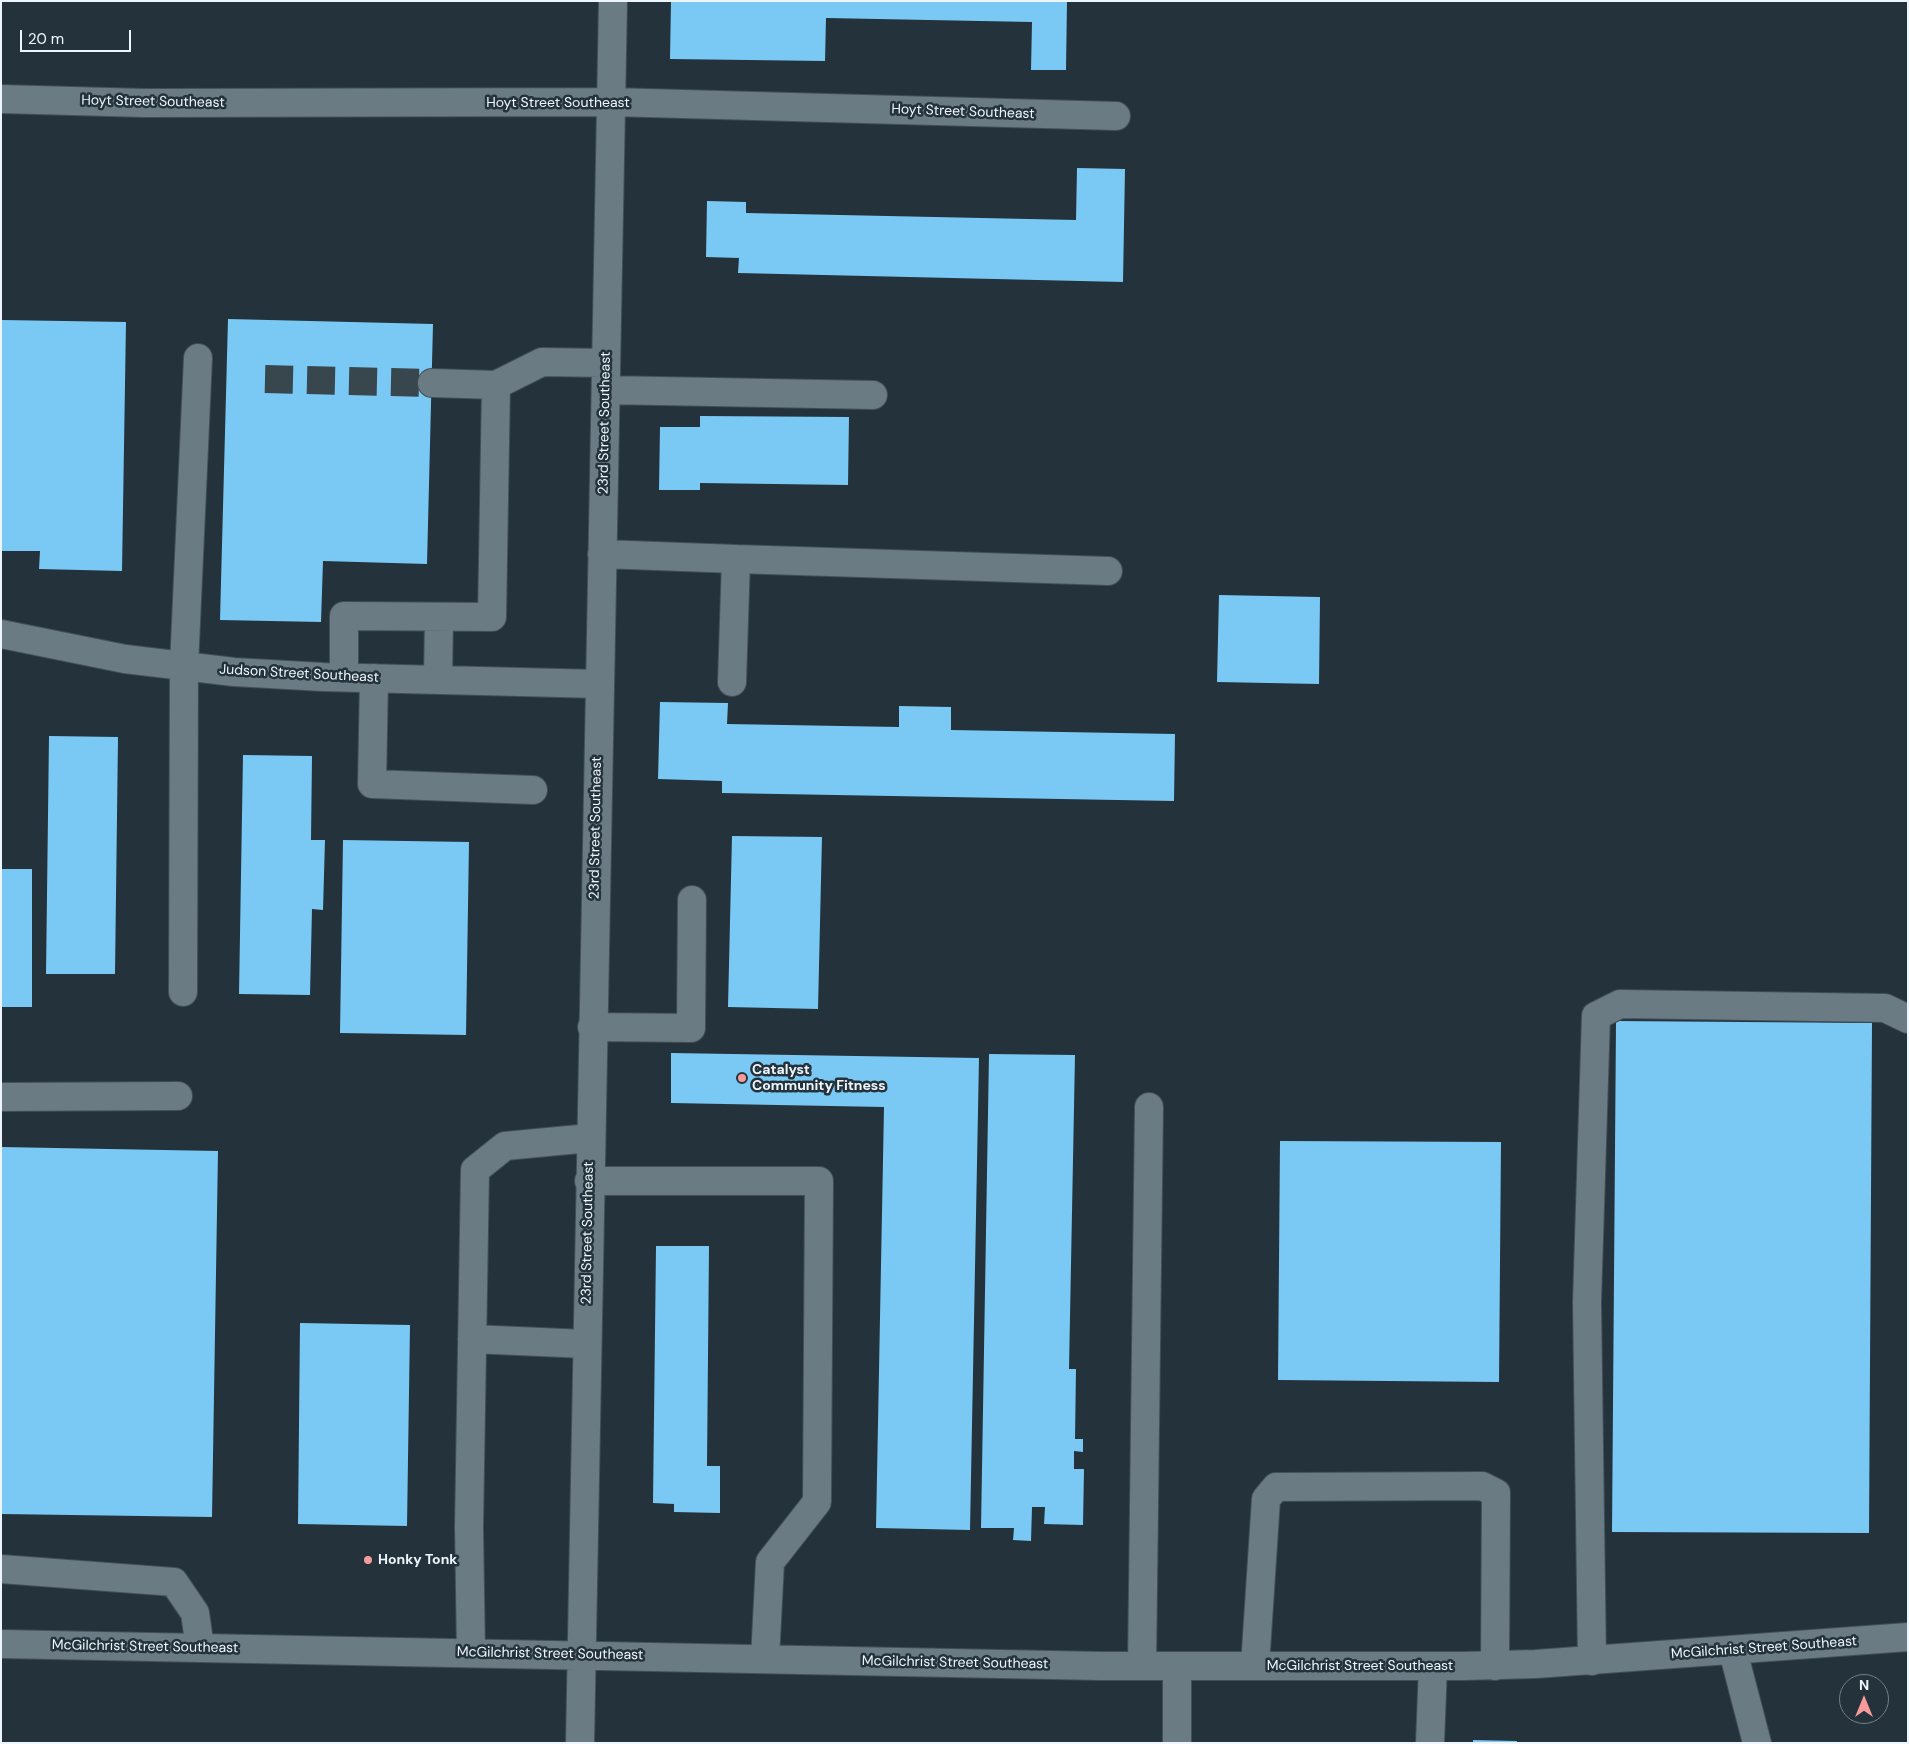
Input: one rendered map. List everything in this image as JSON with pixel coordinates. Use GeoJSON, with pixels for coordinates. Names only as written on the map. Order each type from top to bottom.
{"type":"FeatureCollection","features":[{"type":"Feature","properties":{"kind":"street","name":"23rd Street Southeast"},"geometry":{"type":"LineString","coordinates":[[580,1743],[580,1654],[613,1]]}},
{"type":"Feature","properties":{"kind":"street","name":"Hoyt Street Southeast"},"geometry":{"type":"LineString","coordinates":[[1,99],[144,103],[611,102],[1116,116]]}},
{"type":"Feature","properties":{"kind":"street"},"geometry":{"type":"LineString","coordinates":[[184,992],[184,666],[198,358]]}},
{"type":"Feature","properties":{"kind":"street"},"geometry":{"type":"LineString","coordinates":[[432,383],[496,385],[542,362],[606,376],[873,394]]}},
{"type":"Feature","properties":{"kind":"street"},"geometry":{"type":"LineString","coordinates":[[344,677],[344,616],[492,618],[496,385]]}},
{"type":"Feature","properties":{"kind":"street"},"geometry":{"type":"LineString","coordinates":[[602,554],[1108,571]]}},
{"type":"Feature","properties":{"kind":"street"},"geometry":{"type":"LineString","coordinates":[[732,682],[736,559]]}},
{"type":"Feature","properties":{"kind":"street"},"geometry":{"type":"LineString","coordinates":[[438,680],[439,617]]}},
{"type":"Feature","properties":{"kind":"street","name":"Judson Street Southeast"},"geometry":{"type":"LineString","coordinates":[[1,634],[125,660],[234,672],[599,684]]}},
{"type":"Feature","properties":{"kind":"street"},"geometry":{"type":"LineString","coordinates":[[374,678],[372,784],[533,790]]}},
{"type":"Feature","properties":{"kind":"street"},"geometry":{"type":"LineString","coordinates":[[592,1027],[691,1028],[692,900]]}},
{"type":"Feature","properties":{"kind":"street"},"geometry":{"type":"LineString","coordinates":[[1592,1661],[1587,1302],[1596,1016],[1620,1004],[1885,1008],[1908,1018]]}},
{"type":"Feature","properties":{"kind":"street"},"geometry":{"type":"LineString","coordinates":[[1,1097],[178,1096]]}},
{"type":"Feature","properties":{"kind":"street"},"geometry":{"type":"LineString","coordinates":[[1142,1666],[1149,1107]]}},
{"type":"Feature","properties":{"kind":"street"},"geometry":{"type":"LineString","coordinates":[[471,1653],[469,1527],[475,1170],[505,1146],[590,1138]]}},
{"type":"Feature","properties":{"kind":"street"},"geometry":{"type":"LineString","coordinates":[[589,1181],[819,1181],[817,1502],[770,1562],[765,1659]]}},
{"type":"Feature","properties":{"kind":"street"},"geometry":{"type":"LineString","coordinates":[[472,1339],[586,1344]]}},
{"type":"Feature","properties":{"kind":"street"},"geometry":{"type":"LineString","coordinates":[[1255,1666],[1266,1499],[1276,1487],[1453,1486],[1482,1486],[1496,1493],[1495,1666]]}},
{"type":"Feature","properties":{"kind":"street"},"geometry":{"type":"LineString","coordinates":[[1,1569],[174,1582],[195,1613],[200,1648]]}},
{"type":"Feature","properties":{"kind":"street","name":"McGilchrist Street Southeast"},"geometry":{"type":"LineString","coordinates":[[1,1644],[1142,1666],[1495,1666],[1592,1661],[1908,1637]]}},
{"type":"Feature","properties":{"kind":"street"},"geometry":{"type":"LineString","coordinates":[[1733,1651],[1757,1743]]}},
{"type":"Feature","properties":{"kind":"street"},"geometry":{"type":"LineString","coordinates":[[1177,1666],[1177,1743]]}},
{"type":"Feature","properties":{"kind":"street"},"geometry":{"type":"LineString","coordinates":[[1430,1743],[1433,1666]]}},
{"type":"Feature","properties":{"kind":"building"},"geometry":{"type":"Polygon","coordinates":[[[671,1],[1067,1],[1066,70],[1031,70],[1032,22],[826,18],[825,61],[670,59],[671,1]]]}},
{"type":"Feature","properties":{"kind":"building"},"geometry":{"type":"Polygon","coordinates":[[[1077,168],[1125,169],[1123,282],[738,273],[739,258],[706,257],[707,201],[746,202],[746,213],[1076,220],[1077,168]]]}},
{"type":"Feature","properties":{"kind":"building"},"geometry":{"type":"Polygon","coordinates":[[[228,319],[433,324],[427,564],[323,561],[321,622],[220,620],[228,319]]]}},
{"type":"Feature","properties":{"kind":"building"},"geometry":{"type":"Polygon","coordinates":[[[1,320],[126,322],[122,571],[39,569],[40,551],[1,551],[1,320]]]}},
{"type":"Feature","properties":{"kind":"building"},"geometry":{"type":"Polygon","coordinates":[[[700,416],[849,417],[848,485],[700,483],[700,490],[659,490],[660,427],[700,427],[700,416]]]}},
{"type":"Feature","properties":{"kind":"building"},"geometry":{"type":"Polygon","coordinates":[[[1219,595],[1320,597],[1319,684],[1217,682],[1219,595]]]}},
{"type":"Feature","properties":{"kind":"building"},"geometry":{"type":"Polygon","coordinates":[[[660,702],[728,703],[727,724],[899,727],[899,706],[951,707],[951,730],[1175,734],[1174,801],[722,793],[722,781],[658,779],[660,702]]]}},
{"type":"Feature","properties":{"kind":"building"},"geometry":{"type":"Polygon","coordinates":[[[49,736],[118,737],[115,974],[46,974],[49,736]]]}},
{"type":"Feature","properties":{"kind":"building"},"geometry":{"type":"Polygon","coordinates":[[[243,755],[312,756],[311,840],[325,840],[323,910],[312,909],[310,995],[239,994],[243,755]]]}},
{"type":"Feature","properties":{"kind":"building"},"geometry":{"type":"Polygon","coordinates":[[[732,836],[822,837],[818,1009],[728,1007],[732,836]]]}},
{"type":"Feature","properties":{"kind":"building"},"geometry":{"type":"Polygon","coordinates":[[[343,840],[469,842],[466,1035],[340,1033],[343,840]]]}},
{"type":"Feature","properties":{"kind":"building"},"geometry":{"type":"Polygon","coordinates":[[[1,869],[32,869],[32,1007],[1,1007],[1,869]]]}},
{"type":"Feature","properties":{"kind":"building"},"geometry":{"type":"Polygon","coordinates":[[[1616,1021],[1872,1023],[1869,1533],[1612,1532],[1616,1021]]]}},
{"type":"Feature","properties":{"kind":"building"},"geometry":{"type":"Polygon","coordinates":[[[671,1053],[979,1058],[970,1530],[876,1528],[884,1107],[671,1103],[671,1053]]]}},
{"type":"Feature","properties":{"kind":"building"},"geometry":{"type":"Polygon","coordinates":[[[989,1054],[1075,1055],[1069,1369],[1076,1369],[1075,1439],[1083,1439],[1083,1452],[1074,1451],[1074,1469],[1084,1469],[1083,1525],[1044,1524],[1045,1507],[1032,1507],[1031,1541],[1013,1540],[1014,1528],[981,1528],[989,1054]]]}},
{"type":"Feature","properties":{"kind":"building"},"geometry":{"type":"Polygon","coordinates":[[[1280,1141],[1501,1142],[1499,1382],[1278,1380],[1280,1141]]]}},
{"type":"Feature","properties":{"kind":"building"},"geometry":{"type":"Polygon","coordinates":[[[1,1147],[218,1151],[212,1517],[1,1514],[1,1147]]]}},
{"type":"Feature","properties":{"kind":"building"},"geometry":{"type":"Polygon","coordinates":[[[656,1246],[709,1246],[707,1466],[720,1466],[720,1513],[674,1512],[674,1504],[653,1503],[656,1246]]]}},
{"type":"Feature","properties":{"kind":"building"},"geometry":{"type":"Polygon","coordinates":[[[300,1323],[410,1325],[407,1526],[298,1524],[300,1323]]]}},
{"type":"Feature","properties":{"kind":"building"},"geometry":{"type":"Polygon","coordinates":[[[1473,1740],[1517,1741],[1517,1743],[1473,1743],[1473,1740]]]}},
{"type":"Feature","properties":{"kind":"tunnel"},"geometry":{"type":"LineString","coordinates":[[265,379],[432,383]]}},
{"type":"Feature","properties":{"kind":"place","name":"Catalyst Community Fitness"},"geometry":{"type":"Point","coordinates":[742,1078]}},
{"type":"Feature","properties":{"kind":"place","name":"Honky Tonk"},"geometry":{"type":"Point","coordinates":[368,1560]}}]}
